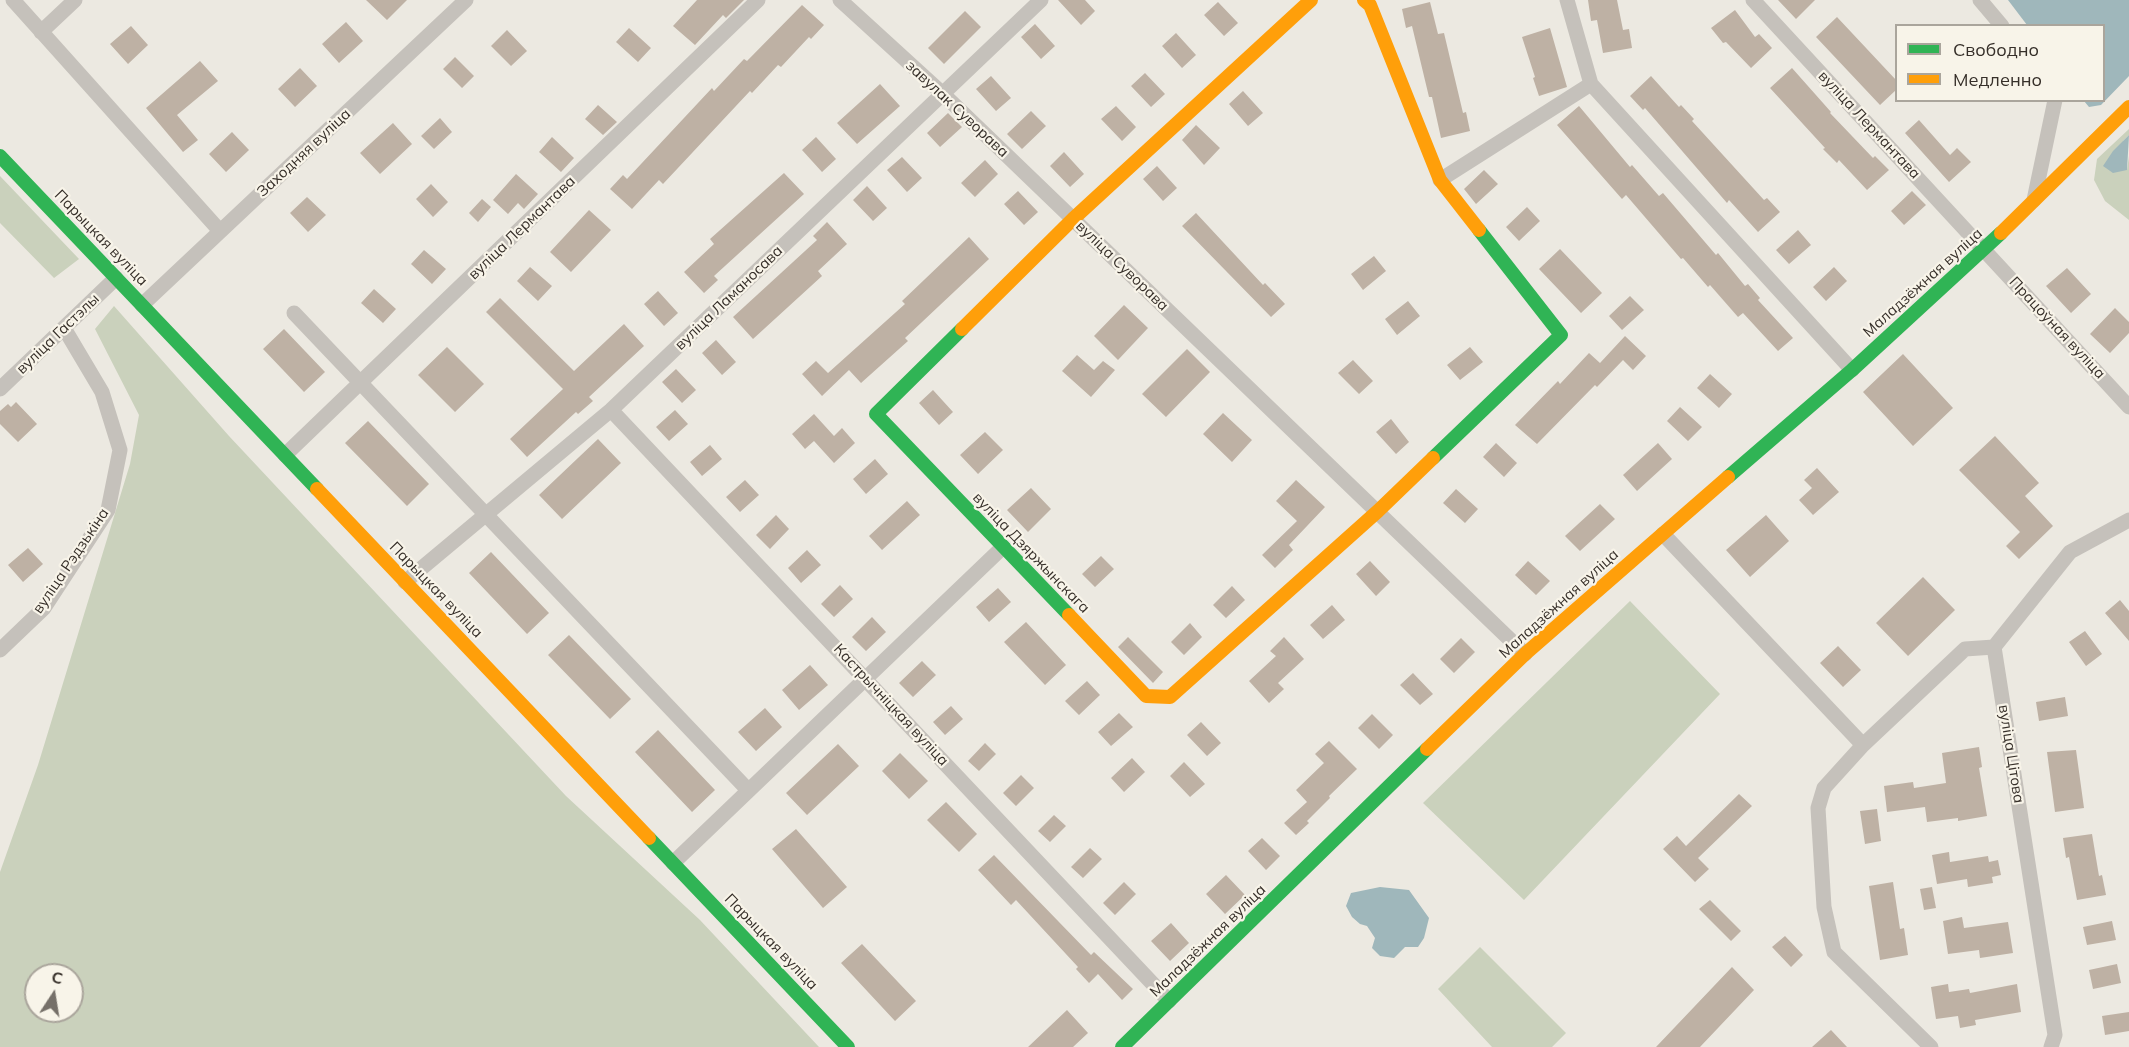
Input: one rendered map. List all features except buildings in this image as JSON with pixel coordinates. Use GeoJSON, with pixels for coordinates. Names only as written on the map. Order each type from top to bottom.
{"type":"FeatureCollection","features":[{"type":"Feature","properties":{"kind":"street"},"geometry":{"type":"LineString","coordinates":[[13,0],[220,231]]}},
{"type":"Feature","properties":{"kind":"street"},"geometry":{"type":"LineString","coordinates":[[41,32],[75,0]]}},
{"type":"Feature","properties":{"kind":"street","name":"Заходняя вуліца"},"geometry":{"type":"LineString","coordinates":[[142,305],[466,0]]}},
{"type":"Feature","properties":{"kind":"street","name":"вуліца Лермантава"},"geometry":{"type":"LineString","coordinates":[[285,455],[758,0]]}},
{"type":"Feature","properties":{"kind":"street","name":"завулак Суворава"},"geometry":{"type":"LineString","coordinates":[[840,0],[943,94],[1072,219]]}},
{"type":"Feature","properties":{"kind":"street","name":"вуліца Ламаносава"},"geometry":{"type":"LineString","coordinates":[[405,582],[611,410],[1041,0]]}},
{"type":"Feature","properties":{"kind":"street","name":"вуліца Суворава"},"geometry":{"type":"LineString","coordinates":[[1311,0],[1072,219],[1525,654]]}},
{"type":"Feature","properties":{"kind":"street"},"geometry":{"type":"LineString","coordinates":[[1364,0],[1370,5],[1440,180],[1561,334],[1378,511]]}},
{"type":"Feature","properties":{"kind":"street"},"geometry":{"type":"LineString","coordinates":[[1567,0],[1591,84],[1852,370]]}},
{"type":"Feature","properties":{"kind":"street","name":"вуліца Лермантава"},"geometry":{"type":"LineString","coordinates":[[1753,0],[1984,250]]}},
{"type":"Feature","properties":{"kind":"street"},"geometry":{"type":"LineString","coordinates":[[1980,0],[2000,24]]}},
{"type":"Feature","properties":{"kind":"street"},"geometry":{"type":"LineString","coordinates":[[1440,180],[1591,84]]}},
{"type":"Feature","properties":{"kind":"street"},"geometry":{"type":"LineString","coordinates":[[2034,203],[2055,102]]}},
{"type":"Feature","properties":{"kind":"street","name":"Маладзёжная вуліца"},"geometry":{"type":"LineString","coordinates":[[1122,1047],[1525,654],[1852,370],[2034,203],[2129,107]]}},
{"type":"Feature","properties":{"kind":"street","name":"Парыцкая вуліца"},"geometry":{"type":"LineString","coordinates":[[0,156],[848,1047]]}},
{"type":"Feature","properties":{"kind":"street","name":"вуліца Дзяржынскага"},"geometry":{"type":"LineString","coordinates":[[1072,219],[876,414],[1146,696],[1170,697],[1378,511]]}},
{"type":"Feature","properties":{"kind":"street","name":"Працоўная вуліца"},"geometry":{"type":"LineString","coordinates":[[1984,250],[2129,407]]}},
{"type":"Feature","properties":{"kind":"street","name":"вуліца Гастэлы"},"geometry":{"type":"LineString","coordinates":[[0,389],[116,278]]}},
{"type":"Feature","properties":{"kind":"street"},"geometry":{"type":"LineString","coordinates":[[294,312],[748,790]]}},
{"type":"Feature","properties":{"kind":"street","name":"вуліца Рэдзькіна"},"geometry":{"type":"LineString","coordinates":[[0,650],[44,608],[108,510],[120,450],[102,392],[64,328]]}},
{"type":"Feature","properties":{"kind":"street","name":"Кастрычніцкая вуліца"},"geometry":{"type":"LineString","coordinates":[[611,410],[1169,1001]]}},
{"type":"Feature","properties":{"kind":"street"},"geometry":{"type":"LineString","coordinates":[[1931,1047],[1834,952],[1824,907],[1818,808],[1824,788],[1863,746],[1965,649],[1994,647],[2070,552],[2129,520]]}},
{"type":"Feature","properties":{"kind":"street"},"geometry":{"type":"LineString","coordinates":[[1663,534],[1863,746]]}},
{"type":"Feature","properties":{"kind":"street"},"geometry":{"type":"LineString","coordinates":[[672,863],[1003,548]]}},
{"type":"Feature","properties":{"kind":"street","name":"вуліца Цітова"},"geometry":{"type":"LineString","coordinates":[[1994,647],[2055,1035],[2051,1047]]}},
{"type":"Feature","properties":{"kind":"green space"},"geometry":{"type":"Polygon","coordinates":[[[2129,129],[2129,135],[2123,141],[2127,170],[2129,156],[2129,220],[2105,201],[2094,180],[2097,159],[2129,129]]]}},
{"type":"Feature","properties":{"kind":"green space"},"geometry":{"type":"Polygon","coordinates":[[[0,176],[79,259],[54,278],[0,223],[0,176]]]}},
{"type":"Feature","properties":{"kind":"green space"},"geometry":{"type":"Polygon","coordinates":[[[114,306],[229,436],[566,796],[700,920],[819,1047],[0,1047],[0,872],[38,765],[130,464],[139,415],[95,329],[114,306]]]}},
{"type":"Feature","properties":{"kind":"green space"},"geometry":{"type":"Polygon","coordinates":[[[1630,601],[1720,694],[1524,900],[1423,803],[1630,601]]]}},
{"type":"Feature","properties":{"kind":"green space"},"geometry":{"type":"Polygon","coordinates":[[[1480,947],[1566,1033],[1552,1047],[1492,1047],[1438,989],[1480,947]]]}},
{"type":"Feature","properties":{"kind":"water"},"geometry":{"type":"Polygon","coordinates":[[[2008,0],[2129,0],[2129,76],[2105,101],[2105,24],[2026,24],[2008,0]]]}},
{"type":"Feature","properties":{"kind":"water"},"geometry":{"type":"Polygon","coordinates":[[[2085,102],[2104,102],[2101,105],[2089,107],[2085,102]]]}},
{"type":"Feature","properties":{"kind":"water"},"geometry":{"type":"Polygon","coordinates":[[[2129,135],[2127,170],[2113,173],[2103,166],[2113,151],[2129,135]]]}},
{"type":"Feature","properties":{"kind":"water"},"geometry":{"type":"Polygon","coordinates":[[[1380,887],[1409,890],[1429,918],[1424,938],[1418,947],[1405,947],[1394,958],[1380,956],[1372,948],[1375,938],[1367,926],[1360,924],[1352,917],[1346,906],[1351,893],[1380,887]]]}},
{"type":"Feature","properties":{"kind":"traffic: fast"},"geometry":{"type":"LineString","coordinates":[[0,156],[317,489]]}},
{"type":"Feature","properties":{"kind":"traffic: fast"},"geometry":{"type":"LineString","coordinates":[[1433,458],[1561,335],[1479,230]]}},
{"type":"Feature","properties":{"kind":"traffic: fast"},"geometry":{"type":"LineString","coordinates":[[1728,477],[1852,370],[2001,233]]}},
{"type":"Feature","properties":{"kind":"traffic: fast"},"geometry":{"type":"LineString","coordinates":[[962,329],[876,414],[1069,615]]}},
{"type":"Feature","properties":{"kind":"traffic: fast"},"geometry":{"type":"LineString","coordinates":[[1122,1047],[1427,749]]}},
{"type":"Feature","properties":{"kind":"traffic: fast"},"geometry":{"type":"LineString","coordinates":[[649,838],[848,1047]]}},
{"type":"Feature","properties":{"kind":"traffic: slow"},"geometry":{"type":"LineString","coordinates":[[962,329],[1073,219],[1311,0]]}},
{"type":"Feature","properties":{"kind":"traffic: slow"},"geometry":{"type":"LineString","coordinates":[[1364,0],[1370,5],[1440,180],[1479,230]]}},
{"type":"Feature","properties":{"kind":"traffic: slow"},"geometry":{"type":"LineString","coordinates":[[2001,233],[2129,107]]}},
{"type":"Feature","properties":{"kind":"traffic: slow"},"geometry":{"type":"LineString","coordinates":[[1069,615],[1146,696],[1170,697],[1378,511],[1433,458]]}},
{"type":"Feature","properties":{"kind":"traffic: slow"},"geometry":{"type":"LineString","coordinates":[[1427,749],[1525,654],[1728,477]]}},
{"type":"Feature","properties":{"kind":"traffic: slow"},"geometry":{"type":"LineString","coordinates":[[317,489],[649,838]]}}]}
